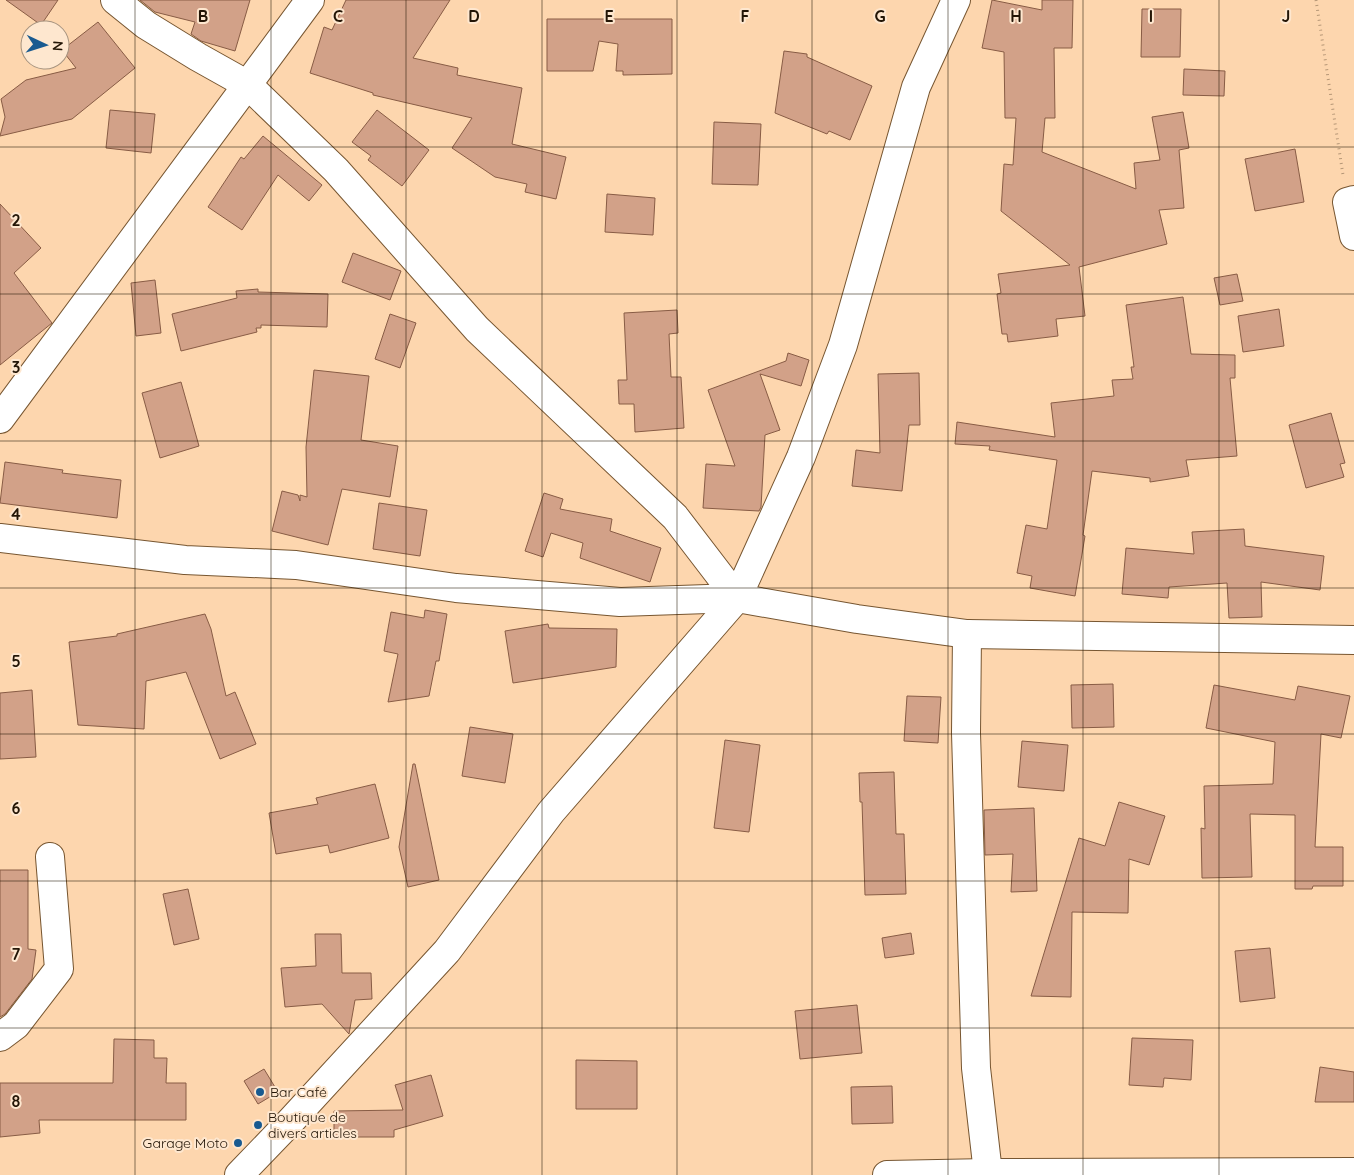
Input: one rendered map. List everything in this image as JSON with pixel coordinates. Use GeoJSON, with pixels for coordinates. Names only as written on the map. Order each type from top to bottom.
{"type":"FeatureCollection","features":[{"type":"Feature","properties":{"kind":"main road"},"geometry":{"type":"LineString","coordinates":[[115,0],[146,25],[248,85],[336,170],[476,329],[676,517],[737,598]]}},
{"type":"Feature","properties":{"kind":"main road"},"geometry":{"type":"LineString","coordinates":[[0,419],[310,0]]}},
{"type":"Feature","properties":{"kind":"main road"},"geometry":{"type":"LineString","coordinates":[[238,1175],[295,1117],[447,951],[551,812],[737,598],[801,457],[843,345],[916,87],[956,0]]}},
{"type":"Feature","properties":{"kind":"main road"},"geometry":{"type":"LineString","coordinates":[[1350,201],[1354,236]]}},
{"type":"Feature","properties":{"kind":"main road"},"geometry":{"type":"LineString","coordinates":[[0,538],[185,560],[296,565],[456,588],[610,601],[737,598],[857,619],[967,634],[1354,640]]}},
{"type":"Feature","properties":{"kind":"main road"},"geometry":{"type":"LineString","coordinates":[[967,634],[966,733],[976,1068],[988,1173]]}},
{"type":"Feature","properties":{"kind":"main road"},"geometry":{"type":"LineString","coordinates":[[0,1037],[16,1025],[59,969],[50,857]]}},
{"type":"Feature","properties":{"kind":"main road"},"geometry":{"type":"LineString","coordinates":[[887,1175],[1354,1172]]}},
{"type":"Feature","properties":{"kind":"path"},"geometry":{"type":"LineString","coordinates":[[1316,0],[1350,201]]}},
{"type":"Feature","properties":{"kind":"building"},"geometry":{"type":"Polygon","coordinates":[[[6,0],[58,0],[44,20],[34,20],[6,0]]]}},
{"type":"Feature","properties":{"kind":"building"},"geometry":{"type":"Polygon","coordinates":[[[140,0],[250,0],[235,51],[201,41],[191,34],[195,22],[155,12],[140,0]]]}},
{"type":"Feature","properties":{"kind":"building"},"geometry":{"type":"Polygon","coordinates":[[[346,0],[450,0],[413,58],[458,68],[457,75],[522,88],[512,144],[566,157],[556,199],[525,192],[527,184],[495,177],[452,148],[472,118],[373,95],[373,93],[310,73],[324,27],[332,30],[346,0]]]}},
{"type":"Feature","properties":{"kind":"building"},"geometry":{"type":"Polygon","coordinates":[[[992,0],[1042,10],[1042,0],[1073,0],[1072,48],[1054,48],[1055,118],[1045,118],[1042,152],[1136,189],[1134,163],[1160,160],[1152,117],[1183,112],[1189,148],[1179,150],[1184,208],[1159,210],[1167,244],[1079,267],[1085,316],[1056,319],[1058,336],[1008,342],[1007,334],[1002,334],[997,294],[1001,293],[998,274],[1070,265],[1001,211],[1004,164],[1013,165],[1016,118],[1005,118],[1004,52],[982,48],[992,0]]]}},
{"type":"Feature","properties":{"kind":"building"},"geometry":{"type":"Polygon","coordinates":[[[1142,9],[1181,9],[1180,57],[1141,57],[1142,9]]]}},
{"type":"Feature","properties":{"kind":"building"},"geometry":{"type":"Polygon","coordinates":[[[547,19],[672,19],[672,74],[623,75],[623,71],[616,71],[618,44],[599,41],[593,71],[547,71],[547,19]]]}},
{"type":"Feature","properties":{"kind":"building"},"geometry":{"type":"Polygon","coordinates":[[[98,22],[135,68],[72,119],[0,136],[5,117],[1,99],[26,80],[76,68],[70,60],[70,44],[98,22]]]}},
{"type":"Feature","properties":{"kind":"building"},"geometry":{"type":"Polygon","coordinates":[[[784,51],[807,54],[807,57],[872,86],[850,140],[829,131],[827,134],[775,113],[784,51]]]}},
{"type":"Feature","properties":{"kind":"building"},"geometry":{"type":"Polygon","coordinates":[[[1184,69],[1225,71],[1224,96],[1183,95],[1184,69]]]}},
{"type":"Feature","properties":{"kind":"building"},"geometry":{"type":"Polygon","coordinates":[[[110,110],[155,114],[151,153],[106,148],[110,110]]]}},
{"type":"Feature","properties":{"kind":"building"},"geometry":{"type":"Polygon","coordinates":[[[377,110],[429,150],[402,186],[368,160],[371,156],[352,142],[377,110]]]}},
{"type":"Feature","properties":{"kind":"building"},"geometry":{"type":"Polygon","coordinates":[[[714,122],[761,124],[758,185],[712,184],[714,122]]]}},
{"type":"Feature","properties":{"kind":"building"},"geometry":{"type":"Polygon","coordinates":[[[263,136],[322,185],[309,201],[278,175],[242,230],[208,207],[241,157],[244,159],[263,136]]]}},
{"type":"Feature","properties":{"kind":"building"},"geometry":{"type":"Polygon","coordinates":[[[1295,149],[1304,202],[1255,211],[1245,159],[1295,149]]]}},
{"type":"Feature","properties":{"kind":"building"},"geometry":{"type":"Polygon","coordinates":[[[607,194],[655,198],[653,235],[605,232],[607,194]]]}},
{"type":"Feature","properties":{"kind":"building"},"geometry":{"type":"Polygon","coordinates":[[[0,204],[41,248],[14,273],[52,323],[0,365],[0,204]]]}},
{"type":"Feature","properties":{"kind":"building"},"geometry":{"type":"Polygon","coordinates":[[[353,253],[401,271],[390,300],[342,282],[353,253]]]}},
{"type":"Feature","properties":{"kind":"building"},"geometry":{"type":"Polygon","coordinates":[[[1237,274],[1243,301],[1220,305],[1214,278],[1237,274]]]}},
{"type":"Feature","properties":{"kind":"building"},"geometry":{"type":"Polygon","coordinates":[[[155,280],[161,333],[136,336],[131,283],[155,280]]]}},
{"type":"Feature","properties":{"kind":"building"},"geometry":{"type":"Polygon","coordinates":[[[258,289],[258,292],[328,294],[327,327],[261,325],[261,328],[256,328],[257,332],[181,351],[172,314],[237,298],[236,291],[258,289]]]}},
{"type":"Feature","properties":{"kind":"building"},"geometry":{"type":"Polygon","coordinates":[[[1183,297],[1191,354],[1235,355],[1235,378],[1230,378],[1237,456],[1186,460],[1189,476],[1150,482],[1150,478],[1092,471],[1083,535],[1085,536],[1075,596],[1030,588],[1032,576],[1017,573],[1026,525],[1047,529],[1057,460],[989,450],[990,446],[955,444],[957,422],[1055,437],[1051,403],[1114,396],[1112,380],[1133,379],[1131,367],[1134,367],[1126,305],[1183,297]]]}},
{"type":"Feature","properties":{"kind":"building"},"geometry":{"type":"Polygon","coordinates":[[[1279,309],[1284,346],[1243,352],[1238,316],[1279,309]]]}},
{"type":"Feature","properties":{"kind":"building"},"geometry":{"type":"Polygon","coordinates":[[[677,310],[678,333],[669,334],[671,377],[681,377],[684,428],[635,432],[634,404],[619,404],[618,380],[627,380],[624,313],[677,310]]]}},
{"type":"Feature","properties":{"kind":"building"},"geometry":{"type":"Polygon","coordinates":[[[390,314],[416,323],[400,368],[375,359],[390,314]]]}},
{"type":"Feature","properties":{"kind":"building"},"geometry":{"type":"Polygon","coordinates":[[[788,353],[809,360],[801,386],[760,374],[780,430],[765,435],[761,507],[759,511],[703,508],[706,464],[735,466],[708,390],[786,361],[788,353]]]}},
{"type":"Feature","properties":{"kind":"building"},"geometry":{"type":"Polygon","coordinates":[[[314,370],[369,376],[361,440],[398,446],[390,497],[342,489],[328,545],[272,531],[282,491],[298,495],[300,501],[300,495],[307,497],[306,447],[314,370]]]}},
{"type":"Feature","properties":{"kind":"building"},"geometry":{"type":"Polygon","coordinates":[[[919,373],[920,425],[909,425],[902,491],[852,486],[856,450],[880,453],[878,374],[919,373]]]}},
{"type":"Feature","properties":{"kind":"building"},"geometry":{"type":"Polygon","coordinates":[[[181,382],[199,446],[160,458],[142,393],[181,382]]]}},
{"type":"Feature","properties":{"kind":"building"},"geometry":{"type":"Polygon","coordinates":[[[1331,413],[1345,463],[1340,464],[1344,477],[1306,488],[1289,425],[1331,413]]]}},
{"type":"Feature","properties":{"kind":"building"},"geometry":{"type":"Polygon","coordinates":[[[5,462],[63,470],[62,473],[121,480],[117,518],[0,503],[5,462]]]}},
{"type":"Feature","properties":{"kind":"building"},"geometry":{"type":"Polygon","coordinates":[[[544,493],[563,499],[560,509],[612,519],[610,531],[661,548],[650,582],[580,558],[583,543],[551,533],[543,557],[525,551],[544,493]]]}},
{"type":"Feature","properties":{"kind":"building"},"geometry":{"type":"Polygon","coordinates":[[[379,503],[427,510],[420,556],[373,549],[379,503]]]}},
{"type":"Feature","properties":{"kind":"building"},"geometry":{"type":"Polygon","coordinates":[[[1244,529],[1245,546],[1324,556],[1320,590],[1261,582],[1262,617],[1229,618],[1227,583],[1169,587],[1168,598],[1122,594],[1126,548],[1194,554],[1192,532],[1244,529]]]}},
{"type":"Feature","properties":{"kind":"building"},"geometry":{"type":"Polygon","coordinates":[[[425,610],[447,614],[439,661],[436,661],[429,696],[388,702],[398,654],[384,651],[391,612],[424,618],[425,610]]]}},
{"type":"Feature","properties":{"kind":"building"},"geometry":{"type":"Polygon","coordinates":[[[205,614],[211,629],[226,696],[235,692],[256,744],[220,759],[186,672],[146,681],[144,729],[78,725],[69,642],[117,636],[117,634],[205,614]]]}},
{"type":"Feature","properties":{"kind":"building"},"geometry":{"type":"Polygon","coordinates":[[[548,624],[549,628],[617,629],[616,667],[513,683],[505,631],[548,624]]]}},
{"type":"Feature","properties":{"kind":"building"},"geometry":{"type":"Polygon","coordinates":[[[1113,684],[1114,727],[1072,728],[1071,685],[1113,684]]]}},
{"type":"Feature","properties":{"kind":"building"},"geometry":{"type":"Polygon","coordinates":[[[1214,685],[1295,700],[1298,686],[1350,696],[1341,738],[1321,734],[1315,847],[1343,847],[1343,886],[1313,886],[1312,889],[1295,889],[1295,815],[1250,814],[1252,877],[1202,878],[1201,828],[1205,829],[1204,786],[1273,784],[1275,742],[1206,728],[1214,685]]]}},
{"type":"Feature","properties":{"kind":"building"},"geometry":{"type":"Polygon","coordinates":[[[32,690],[36,757],[0,759],[0,693],[32,690]]]}},
{"type":"Feature","properties":{"kind":"building"},"geometry":{"type":"Polygon","coordinates":[[[907,696],[941,697],[938,743],[904,741],[907,696]]]}},
{"type":"Feature","properties":{"kind":"building"},"geometry":{"type":"Polygon","coordinates":[[[470,727],[513,734],[505,783],[462,776],[470,727]]]}},
{"type":"Feature","properties":{"kind":"building"},"geometry":{"type":"Polygon","coordinates":[[[725,740],[760,745],[749,832],[714,828],[725,740]]]}},
{"type":"Feature","properties":{"kind":"building"},"geometry":{"type":"Polygon","coordinates":[[[1022,741],[1068,745],[1064,791],[1018,787],[1022,741]]]}},
{"type":"Feature","properties":{"kind":"building"},"geometry":{"type":"Polygon","coordinates":[[[413,764],[415,764],[439,880],[408,887],[399,847],[413,764]]]}},
{"type":"Feature","properties":{"kind":"building"},"geometry":{"type":"Polygon","coordinates":[[[894,772],[896,834],[904,834],[906,894],[865,895],[862,802],[860,802],[859,773],[894,772]]]}},
{"type":"Feature","properties":{"kind":"building"},"geometry":{"type":"Polygon","coordinates":[[[375,784],[389,838],[330,853],[328,845],[276,854],[269,813],[318,804],[316,798],[375,784]]]}},
{"type":"Feature","properties":{"kind":"building"},"geometry":{"type":"Polygon","coordinates":[[[1119,802],[1165,816],[1149,865],[1129,859],[1128,913],[1072,912],[1071,997],[1031,996],[1079,838],[1105,846],[1119,802]]]}},
{"type":"Feature","properties":{"kind":"building"},"geometry":{"type":"Polygon","coordinates":[[[1034,808],[1037,891],[1011,892],[1013,854],[985,855],[984,810],[1034,808]]]}},
{"type":"Feature","properties":{"kind":"building"},"geometry":{"type":"Polygon","coordinates":[[[0,870],[28,870],[28,949],[36,950],[32,979],[5,1014],[0,1017],[0,870]]]}},
{"type":"Feature","properties":{"kind":"building"},"geometry":{"type":"Polygon","coordinates":[[[188,889],[199,939],[174,945],[163,894],[188,889]]]}},
{"type":"Feature","properties":{"kind":"building"},"geometry":{"type":"Polygon","coordinates":[[[911,933],[914,954],[885,958],[882,938],[911,933]]]}},
{"type":"Feature","properties":{"kind":"building"},"geometry":{"type":"Polygon","coordinates":[[[315,934],[341,934],[342,973],[371,973],[372,999],[355,1000],[349,1034],[322,1004],[285,1007],[281,968],[316,966],[315,934]]]}},
{"type":"Feature","properties":{"kind":"building"},"geometry":{"type":"Polygon","coordinates":[[[1270,948],[1275,998],[1240,1002],[1235,951],[1270,948]]]}},
{"type":"Feature","properties":{"kind":"building"},"geometry":{"type":"Polygon","coordinates":[[[857,1005],[862,1053],[800,1059],[795,1011],[857,1005]]]}},
{"type":"Feature","properties":{"kind":"building"},"geometry":{"type":"Polygon","coordinates":[[[1132,1038],[1193,1040],[1191,1080],[1164,1078],[1163,1087],[1129,1085],[1132,1038]]]}},
{"type":"Feature","properties":{"kind":"building"},"geometry":{"type":"Polygon","coordinates":[[[114,1039],[154,1040],[154,1058],[167,1058],[166,1083],[186,1083],[186,1120],[39,1120],[40,1133],[0,1137],[0,1083],[113,1083],[114,1039]]]}},
{"type":"Feature","properties":{"kind":"building"},"geometry":{"type":"Polygon","coordinates":[[[576,1060],[637,1061],[637,1109],[576,1109],[576,1060]]]}},
{"type":"Feature","properties":{"kind":"building"},"geometry":{"type":"Polygon","coordinates":[[[1320,1067],[1354,1072],[1354,1102],[1315,1102],[1320,1067]]]}},
{"type":"Feature","properties":{"kind":"building"},"geometry":{"type":"Polygon","coordinates":[[[264,1069],[278,1092],[258,1104],[244,1081],[264,1069]]]}},
{"type":"Feature","properties":{"kind":"building"},"geometry":{"type":"Polygon","coordinates":[[[431,1075],[443,1116],[394,1130],[394,1137],[334,1137],[334,1111],[403,1110],[395,1085],[431,1075]]]}},
{"type":"Feature","properties":{"kind":"building"},"geometry":{"type":"Polygon","coordinates":[[[892,1086],[893,1123],[852,1124],[851,1087],[892,1086]]]}},
{"type":"Feature","properties":{"kind":"place","name":"Bar Café"},"geometry":{"type":"Point","coordinates":[260,1092]}},
{"type":"Feature","properties":{"kind":"place","name":"Boutique de divers articles"},"geometry":{"type":"Point","coordinates":[258,1125]}},
{"type":"Feature","properties":{"kind":"place","name":"Garage Moto"},"geometry":{"type":"Point","coordinates":[238,1143]}}]}
